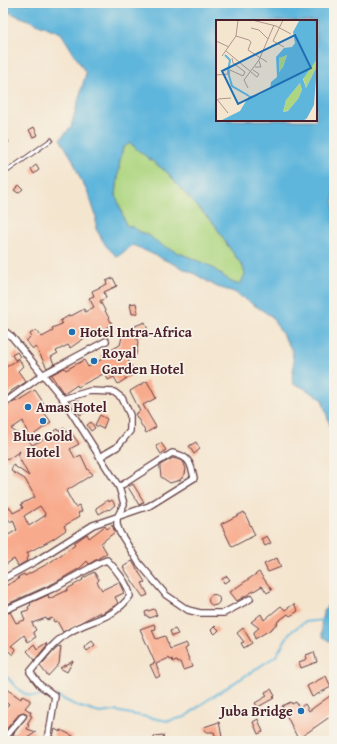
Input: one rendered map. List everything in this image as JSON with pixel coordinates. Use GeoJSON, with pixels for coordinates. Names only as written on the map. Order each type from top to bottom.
{"type":"FeatureCollection","features":[{"type":"Feature","properties":{"kind":"street"},"geometry":{"type":"LineString","coordinates":[[3,330],[12,337],[63,399],[119,487],[124,504],[117,518],[120,533],[139,563],[166,595],[182,607],[200,613],[224,613],[250,599]]}},
{"type":"Feature","properties":{"kind":"street"},"geometry":{"type":"LineString","coordinates":[[3,404],[42,375],[106,341]]}},
{"type":"Feature","properties":{"kind":"street"},"geometry":{"type":"LineString","coordinates":[[63,399],[90,391],[114,392],[122,398],[130,415],[130,431],[117,447],[100,457]]}},
{"type":"Feature","properties":{"kind":"street"},"geometry":{"type":"LineString","coordinates":[[3,579],[36,561],[93,525],[149,506],[194,478],[188,459],[181,455],[172,453],[119,487]]}},
{"type":"Feature","properties":{"kind":"street"},"geometry":{"type":"LineString","coordinates":[[3,611],[56,587],[107,560],[113,565],[130,590],[130,596],[119,609],[101,619],[69,632],[59,640],[30,672],[40,685],[55,696],[49,734],[45,741]]}},
{"type":"Feature","properties":{"kind":"street"},"geometry":{"type":"LineString","coordinates":[[3,740],[23,716]]}},
{"type":"Feature","properties":{"kind":"lane"},"geometry":{"type":"LineString","coordinates":[[3,174],[51,140]]}},
{"type":"Feature","properties":{"kind":"green space"},"geometry":{"type":"Polygon","coordinates":[[[131,143],[168,173],[179,187],[215,225],[243,267],[245,274],[241,283],[233,283],[210,266],[161,245],[148,235],[126,225],[116,196],[120,159],[123,148],[127,144],[131,143]]]}},
{"type":"Feature","properties":{"kind":"water"},"geometry":{"type":"Polygon","coordinates":[[[3,3],[329,3],[334,13],[334,424],[331,429],[322,399],[300,386],[293,384],[292,378],[294,365],[292,350],[271,316],[234,292],[217,287],[195,274],[133,245],[117,257],[106,246],[96,229],[96,216],[89,195],[73,160],[60,139],[71,127],[86,73],[61,33],[3,10],[3,3]],[[130,143],[123,148],[120,159],[116,195],[126,225],[148,235],[161,245],[210,266],[233,283],[241,283],[245,274],[243,267],[215,225],[179,187],[168,173],[130,143]]]}},
{"type":"Feature","properties":{"kind":"water"},"geometry":{"type":"Polygon","coordinates":[[[334,597],[334,645],[322,636],[321,624],[324,611],[334,597]]]}},
{"type":"Feature","properties":{"kind":"building"},"geometry":{"type":"Polygon","coordinates":[[[34,127],[38,135],[33,137],[29,130],[34,127]]]}},
{"type":"Feature","properties":{"kind":"building"},"geometry":{"type":"Polygon","coordinates":[[[3,133],[9,142],[3,147],[3,133]]]}},
{"type":"Feature","properties":{"kind":"building"},"geometry":{"type":"Polygon","coordinates":[[[36,165],[39,170],[34,174],[31,169],[36,165]]]}},
{"type":"Feature","properties":{"kind":"building"},"geometry":{"type":"Polygon","coordinates":[[[19,185],[23,189],[18,193],[14,190],[19,185]]]}},
{"type":"Feature","properties":{"kind":"building"},"geometry":{"type":"Polygon","coordinates":[[[113,278],[117,286],[104,292],[106,298],[100,301],[112,324],[94,335],[89,335],[70,348],[68,345],[56,351],[58,353],[51,357],[54,364],[47,368],[36,347],[33,349],[26,341],[31,336],[30,334],[36,330],[42,337],[53,331],[52,328],[62,324],[60,321],[70,315],[71,316],[84,309],[85,312],[94,307],[89,298],[94,296],[92,291],[107,284],[106,281],[113,278]]]}},
{"type":"Feature","properties":{"kind":"building"},"geometry":{"type":"Polygon","coordinates":[[[136,303],[138,313],[132,314],[130,304],[136,303]]]}},
{"type":"Feature","properties":{"kind":"building"},"geometry":{"type":"Polygon","coordinates":[[[145,322],[149,333],[139,337],[135,326],[145,322]]]}},
{"type":"Feature","properties":{"kind":"building"},"geometry":{"type":"Polygon","coordinates":[[[128,334],[136,335],[138,343],[136,355],[127,358],[135,373],[118,384],[114,377],[108,380],[105,373],[78,387],[77,385],[64,394],[51,375],[64,368],[66,370],[84,360],[88,367],[104,358],[102,355],[120,345],[122,337],[128,334]]]}},
{"type":"Feature","properties":{"kind":"building"},"geometry":{"type":"Polygon","coordinates":[[[17,352],[20,357],[15,360],[12,355],[17,352]]]}},
{"type":"Feature","properties":{"kind":"building"},"geometry":{"type":"Polygon","coordinates":[[[19,359],[23,366],[18,371],[26,382],[11,391],[3,399],[3,362],[6,367],[19,359]]]}},
{"type":"Feature","properties":{"kind":"building"},"geometry":{"type":"Polygon","coordinates":[[[147,381],[156,398],[143,405],[156,427],[146,433],[135,414],[140,411],[130,391],[147,381]]]}},
{"type":"Feature","properties":{"kind":"building"},"geometry":{"type":"Polygon","coordinates":[[[35,390],[45,405],[41,408],[51,422],[28,439],[32,445],[52,435],[51,433],[58,429],[59,431],[64,428],[68,434],[71,432],[79,444],[70,449],[75,458],[81,455],[88,470],[93,474],[66,491],[75,507],[79,505],[82,511],[78,513],[80,516],[64,526],[66,530],[27,553],[29,557],[26,559],[27,561],[18,566],[14,559],[3,566],[3,538],[17,530],[13,520],[10,522],[8,518],[3,519],[3,510],[10,507],[13,513],[23,508],[21,504],[35,497],[25,479],[11,471],[13,465],[29,476],[18,456],[20,451],[7,460],[3,454],[3,408],[16,400],[16,402],[35,390]],[[23,421],[11,429],[20,435],[27,432],[23,421]],[[40,506],[24,516],[29,526],[46,515],[40,506]]]}},
{"type":"Feature","properties":{"kind":"building"},"geometry":{"type":"Polygon","coordinates":[[[78,401],[85,412],[80,415],[74,404],[78,401]]]}},
{"type":"Feature","properties":{"kind":"building"},"geometry":{"type":"Polygon","coordinates":[[[100,415],[107,419],[103,429],[95,425],[100,415]]]}},
{"type":"Feature","properties":{"kind":"building"},"geometry":{"type":"Polygon","coordinates":[[[91,422],[95,428],[91,431],[87,425],[91,422]]]}},
{"type":"Feature","properties":{"kind":"building"},"geometry":{"type":"Polygon","coordinates":[[[196,442],[200,449],[194,454],[189,446],[196,442]]]}},
{"type":"Feature","properties":{"kind":"building"},"geometry":{"type":"Polygon","coordinates":[[[161,443],[166,450],[161,454],[156,446],[161,443]]]}},
{"type":"Feature","properties":{"kind":"building"},"geometry":{"type":"Polygon","coordinates":[[[173,458],[183,461],[186,469],[185,474],[180,480],[170,483],[161,477],[160,465],[173,458]]]}},
{"type":"Feature","properties":{"kind":"building"},"geometry":{"type":"Polygon","coordinates":[[[133,484],[144,502],[139,505],[128,487],[133,484]]]}},
{"type":"Feature","properties":{"kind":"building"},"geometry":{"type":"Polygon","coordinates":[[[108,500],[109,502],[112,500],[115,505],[109,510],[108,509],[99,514],[96,508],[108,500]]]}},
{"type":"Feature","properties":{"kind":"building"},"geometry":{"type":"Polygon","coordinates":[[[244,512],[255,535],[232,547],[221,524],[244,512]]]}},
{"type":"Feature","properties":{"kind":"building"},"geometry":{"type":"Polygon","coordinates":[[[112,525],[115,532],[101,543],[107,553],[89,564],[87,561],[80,568],[54,583],[3,606],[3,587],[19,579],[18,577],[24,574],[25,576],[49,563],[87,534],[89,538],[105,526],[107,529],[112,525]]]}},
{"type":"Feature","properties":{"kind":"building"},"geometry":{"type":"Polygon","coordinates":[[[267,536],[271,543],[265,546],[261,539],[267,536]]]}},
{"type":"Feature","properties":{"kind":"building"},"geometry":{"type":"Polygon","coordinates":[[[277,558],[281,567],[268,572],[264,564],[277,558]]]}},
{"type":"Feature","properties":{"kind":"building"},"geometry":{"type":"Polygon","coordinates":[[[132,561],[145,582],[142,583],[148,595],[143,597],[123,567],[132,561]]]}},
{"type":"Feature","properties":{"kind":"building"},"geometry":{"type":"Polygon","coordinates":[[[94,572],[99,580],[97,582],[102,590],[119,582],[124,593],[115,597],[118,603],[101,614],[100,612],[63,632],[57,621],[54,622],[52,618],[47,620],[46,618],[32,623],[36,630],[33,632],[36,637],[28,642],[24,635],[11,646],[16,649],[13,655],[3,646],[3,615],[10,612],[16,623],[25,620],[22,612],[29,610],[28,607],[31,605],[30,603],[48,595],[49,599],[68,590],[67,589],[94,572]]]}},
{"type":"Feature","properties":{"kind":"building"},"geometry":{"type":"Polygon","coordinates":[[[259,572],[272,590],[267,593],[262,586],[237,601],[230,592],[259,572]]]}},
{"type":"Feature","properties":{"kind":"building"},"geometry":{"type":"Polygon","coordinates":[[[227,576],[230,580],[224,583],[222,579],[227,576]]]}},
{"type":"Feature","properties":{"kind":"building"},"geometry":{"type":"Polygon","coordinates":[[[212,595],[216,595],[218,596],[218,604],[212,605],[209,602],[209,598],[212,595]]]}},
{"type":"Feature","properties":{"kind":"building"},"geometry":{"type":"Polygon","coordinates":[[[294,604],[298,611],[290,616],[288,614],[277,622],[278,623],[273,628],[255,639],[254,632],[259,628],[251,622],[261,614],[264,620],[281,606],[285,610],[294,604]]]}},
{"type":"Feature","properties":{"kind":"building"},"geometry":{"type":"Polygon","coordinates":[[[154,609],[157,615],[149,618],[146,616],[145,612],[154,609]]]}},
{"type":"Feature","properties":{"kind":"building"},"geometry":{"type":"Polygon","coordinates":[[[154,624],[156,629],[152,630],[156,639],[165,636],[170,649],[186,643],[188,647],[185,649],[192,667],[183,670],[180,662],[173,662],[172,659],[170,660],[169,658],[156,664],[160,676],[156,678],[150,665],[155,663],[140,629],[154,624]]]}},
{"type":"Feature","properties":{"kind":"building"},"geometry":{"type":"Polygon","coordinates":[[[215,626],[219,630],[215,634],[211,630],[215,626]]]}},
{"type":"Feature","properties":{"kind":"building"},"geometry":{"type":"Polygon","coordinates":[[[243,628],[252,643],[244,648],[241,643],[244,642],[237,633],[243,628]]]}},
{"type":"Feature","properties":{"kind":"building"},"geometry":{"type":"Polygon","coordinates":[[[175,629],[178,634],[172,636],[170,631],[175,629]]]}},
{"type":"Feature","properties":{"kind":"building"},"geometry":{"type":"Polygon","coordinates":[[[92,641],[95,645],[87,651],[84,647],[92,641]]]}},
{"type":"Feature","properties":{"kind":"building"},"geometry":{"type":"Polygon","coordinates":[[[46,643],[47,645],[35,660],[27,651],[34,644],[37,649],[46,643]]]}},
{"type":"Feature","properties":{"kind":"building"},"geometry":{"type":"Polygon","coordinates":[[[61,646],[59,664],[48,676],[40,666],[57,648],[61,646]]]}},
{"type":"Feature","properties":{"kind":"building"},"geometry":{"type":"Polygon","coordinates":[[[314,652],[317,662],[301,668],[299,662],[307,659],[306,655],[314,652]]]}},
{"type":"Feature","properties":{"kind":"building"},"geometry":{"type":"Polygon","coordinates":[[[73,661],[67,672],[60,668],[73,661]]]}},
{"type":"Feature","properties":{"kind":"building"},"geometry":{"type":"Polygon","coordinates":[[[326,676],[331,687],[312,697],[307,686],[326,676]]]}},
{"type":"Feature","properties":{"kind":"building"},"geometry":{"type":"Polygon","coordinates":[[[271,689],[275,696],[273,697],[274,698],[258,707],[255,703],[267,696],[265,692],[271,689]]]}},
{"type":"Feature","properties":{"kind":"building"},"geometry":{"type":"Polygon","coordinates":[[[8,690],[21,699],[22,696],[30,700],[25,708],[31,712],[30,715],[32,716],[27,724],[29,725],[27,729],[36,732],[23,741],[20,741],[16,735],[15,736],[13,734],[26,718],[27,714],[24,712],[20,713],[3,733],[3,711],[9,705],[3,700],[3,697],[8,690]]]}},
{"type":"Feature","properties":{"kind":"building"},"geometry":{"type":"Polygon","coordinates":[[[334,693],[334,714],[298,739],[282,706],[291,702],[292,704],[296,702],[299,708],[305,704],[309,711],[334,693]]]}},
{"type":"Feature","properties":{"kind":"building"},"geometry":{"type":"Polygon","coordinates":[[[258,719],[263,732],[258,734],[253,722],[258,719]]]}},
{"type":"Feature","properties":{"kind":"building"},"geometry":{"type":"Polygon","coordinates":[[[219,722],[222,737],[216,738],[214,732],[206,732],[204,727],[219,722]]]}},
{"type":"Feature","properties":{"kind":"building"},"geometry":{"type":"Polygon","coordinates":[[[55,729],[60,732],[61,730],[73,736],[71,741],[63,741],[53,736],[55,729]]]}},
{"type":"Feature","properties":{"kind":"building"},"geometry":{"type":"Polygon","coordinates":[[[163,735],[164,741],[154,741],[154,736],[163,735]]]}},
{"type":"Feature","properties":{"kind":"waterway"},"geometry":{"type":"LineString","coordinates":[[57,696],[77,706],[100,713],[115,711],[168,721],[185,717],[206,701],[276,656],[290,632],[305,622],[324,620]]}},
{"type":"Feature","properties":{"kind":"waterway"},"geometry":{"type":"LineString","coordinates":[[3,673],[19,690],[27,695],[51,695]]}},
{"type":"Feature","properties":{"kind":"place","name":"Hotel Intra-Africa"},"geometry":{"type":"Point","coordinates":[72,332]}},
{"type":"Feature","properties":{"kind":"place","name":"Royal Garden Hotel"},"geometry":{"type":"Point","coordinates":[94,361]}},
{"type":"Feature","properties":{"kind":"place","name":"Amas Hotel"},"geometry":{"type":"Point","coordinates":[28,407]}},
{"type":"Feature","properties":{"kind":"place","name":"Blue Gold Hotel"},"geometry":{"type":"Point","coordinates":[43,421]}},
{"type":"Feature","properties":{"kind":"place","name":"Juba Bridge"},"geometry":{"type":"Point","coordinates":[301,711]}}]}
